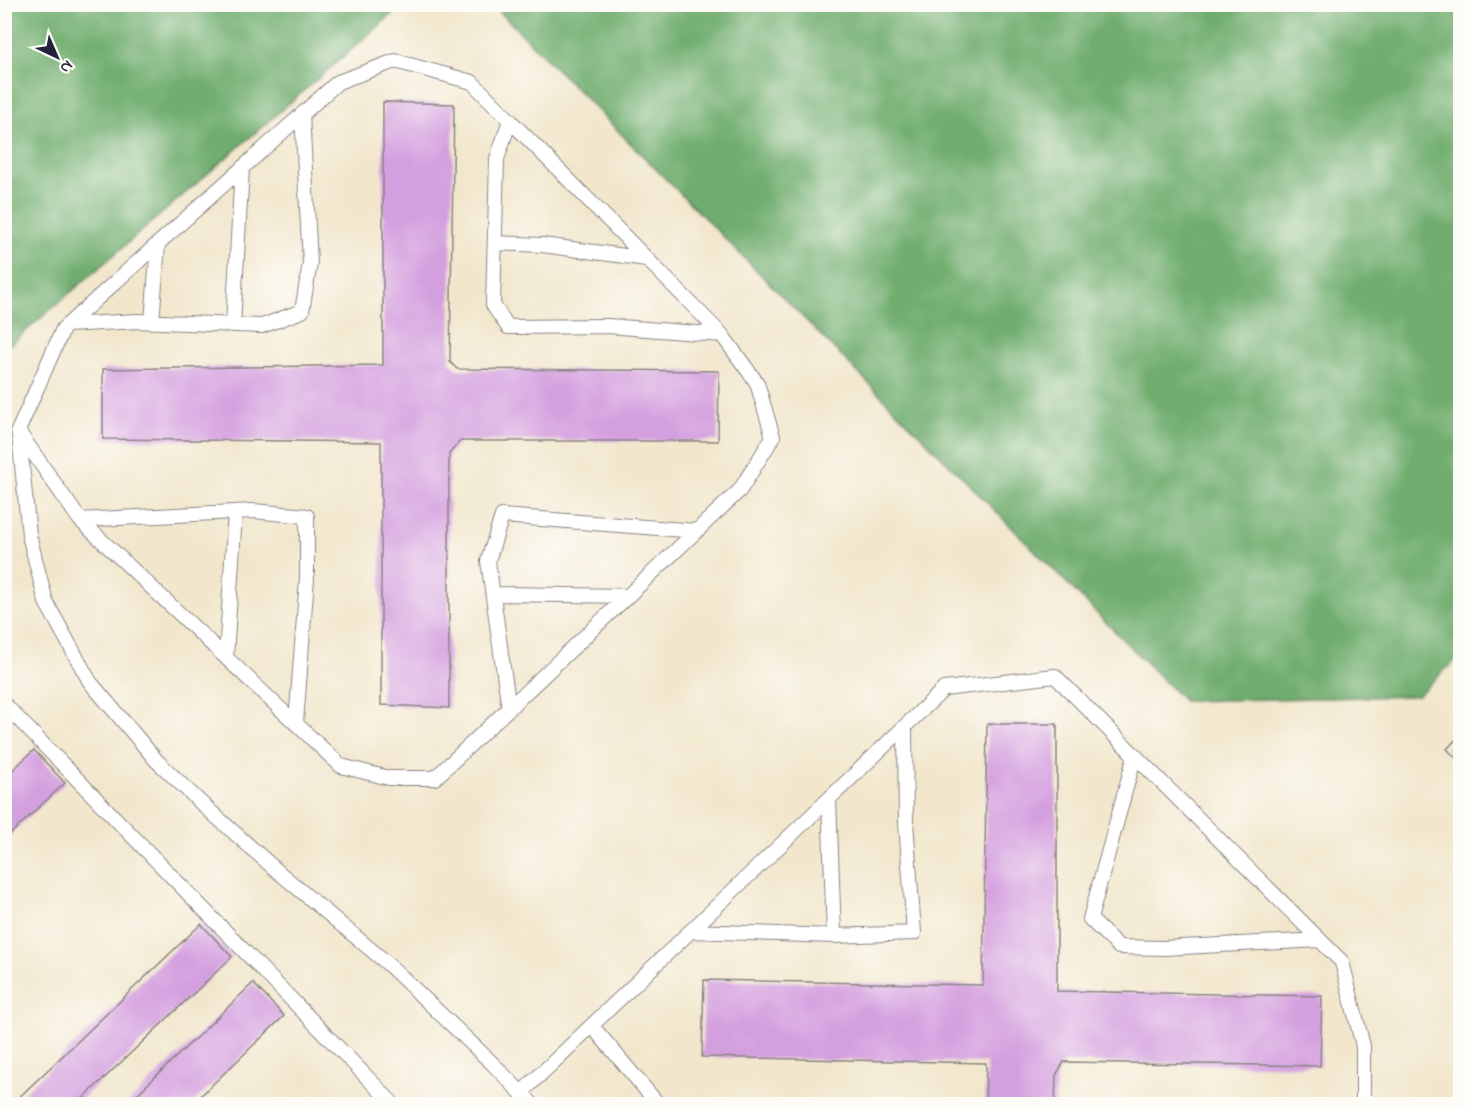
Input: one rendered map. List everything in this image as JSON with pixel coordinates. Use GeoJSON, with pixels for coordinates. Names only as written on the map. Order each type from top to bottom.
{"type":"FeatureCollection","features":[{"type":"Feature","properties":{"kind":"lane"},"geometry":{"type":"LineString","coordinates":[[18,431],[80,520],[341,766],[389,778],[435,778],[740,490],[772,437],[757,383],[722,335],[472,82],[395,61],[338,82],[63,329],[18,431],[28,535],[46,602],[90,681],[156,760],[275,870],[388,964],[532,1104]]}},
{"type":"Feature","properties":{"kind":"lane"},"geometry":{"type":"LineString","coordinates":[[67,326],[152,322],[262,326],[302,311],[310,263],[302,114]]}},
{"type":"Feature","properties":{"kind":"lane"},"geometry":{"type":"LineString","coordinates":[[510,120],[497,159],[493,305],[508,327],[608,326],[722,335]]}},
{"type":"Feature","properties":{"kind":"lane"},"geometry":{"type":"LineString","coordinates":[[233,325],[242,168]]}},
{"type":"Feature","properties":{"kind":"lane"},"geometry":{"type":"LineString","coordinates":[[495,243],[542,245],[647,259]]}},
{"type":"Feature","properties":{"kind":"lane"},"geometry":{"type":"LineString","coordinates":[[152,322],[158,244]]}},
{"type":"Feature","properties":{"kind":"lane"},"geometry":{"type":"LineString","coordinates":[[80,520],[253,511],[308,516],[307,578],[296,723]]}},
{"type":"Feature","properties":{"kind":"lane"},"geometry":{"type":"LineString","coordinates":[[226,657],[235,512]]}},
{"type":"Feature","properties":{"kind":"lane"},"geometry":{"type":"LineString","coordinates":[[509,709],[488,561],[502,516],[697,531]]}},
{"type":"Feature","properties":{"kind":"lane"},"geometry":{"type":"LineString","coordinates":[[493,594],[628,596]]}},
{"type":"Feature","properties":{"kind":"lane"},"geometry":{"type":"LineString","coordinates":[[521,1094],[944,689],[1056,676],[1342,962],[1363,1046],[1363,1104]]}},
{"type":"Feature","properties":{"kind":"lane"},"geometry":{"type":"LineString","coordinates":[[4,704],[393,1104]]}},
{"type":"Feature","properties":{"kind":"lane"},"geometry":{"type":"LineString","coordinates":[[691,931],[834,936],[914,933],[906,822],[904,727]]}},
{"type":"Feature","properties":{"kind":"lane"},"geometry":{"type":"LineString","coordinates":[[1135,755],[1090,919],[1119,947],[1163,948],[1320,940]]}},
{"type":"Feature","properties":{"kind":"lane"},"geometry":{"type":"LineString","coordinates":[[829,799],[834,936]]}},
{"type":"Feature","properties":{"kind":"lane"},"geometry":{"type":"LineString","coordinates":[[592,1026],[658,1104]]}},
{"type":"Feature","properties":{"kind":"green space"},"geometry":{"type":"Polygon","coordinates":[[[5,4],[403,4],[403,5],[5,349],[5,4]]]}},
{"type":"Feature","properties":{"kind":"green space"},"geometry":{"type":"Polygon","coordinates":[[[493,5],[1460,5],[1460,656],[1417,696],[1184,701],[493,5]]]}},
{"type":"Feature","properties":{"kind":"building"},"geometry":{"type":"Polygon","coordinates":[[[383,102],[454,104],[450,362],[457,369],[719,371],[718,441],[460,441],[449,454],[449,708],[381,705],[381,442],[103,439],[103,369],[383,365],[383,102]]]}},
{"type":"Feature","properties":{"kind":"building"},"geometry":{"type":"Polygon","coordinates":[[[987,724],[1057,724],[1057,991],[1322,996],[1320,1066],[1064,1062],[1056,1075],[1055,1104],[985,1104],[986,1063],[702,1057],[704,980],[983,985],[987,724]]]}},
{"type":"Feature","properties":{"kind":"building"},"geometry":{"type":"Polygon","coordinates":[[[1460,735],[1460,762],[1447,749],[1460,735]]]}},
{"type":"Feature","properties":{"kind":"building"},"geometry":{"type":"Polygon","coordinates":[[[34,750],[65,783],[4,840],[4,778],[34,750]]]}},
{"type":"Feature","properties":{"kind":"building"},"geometry":{"type":"Polygon","coordinates":[[[201,924],[232,957],[77,1104],[12,1104],[201,924]]]}},
{"type":"Feature","properties":{"kind":"building"},"geometry":{"type":"Polygon","coordinates":[[[253,983],[284,1016],[192,1104],[127,1104],[253,983]]]}}]}
